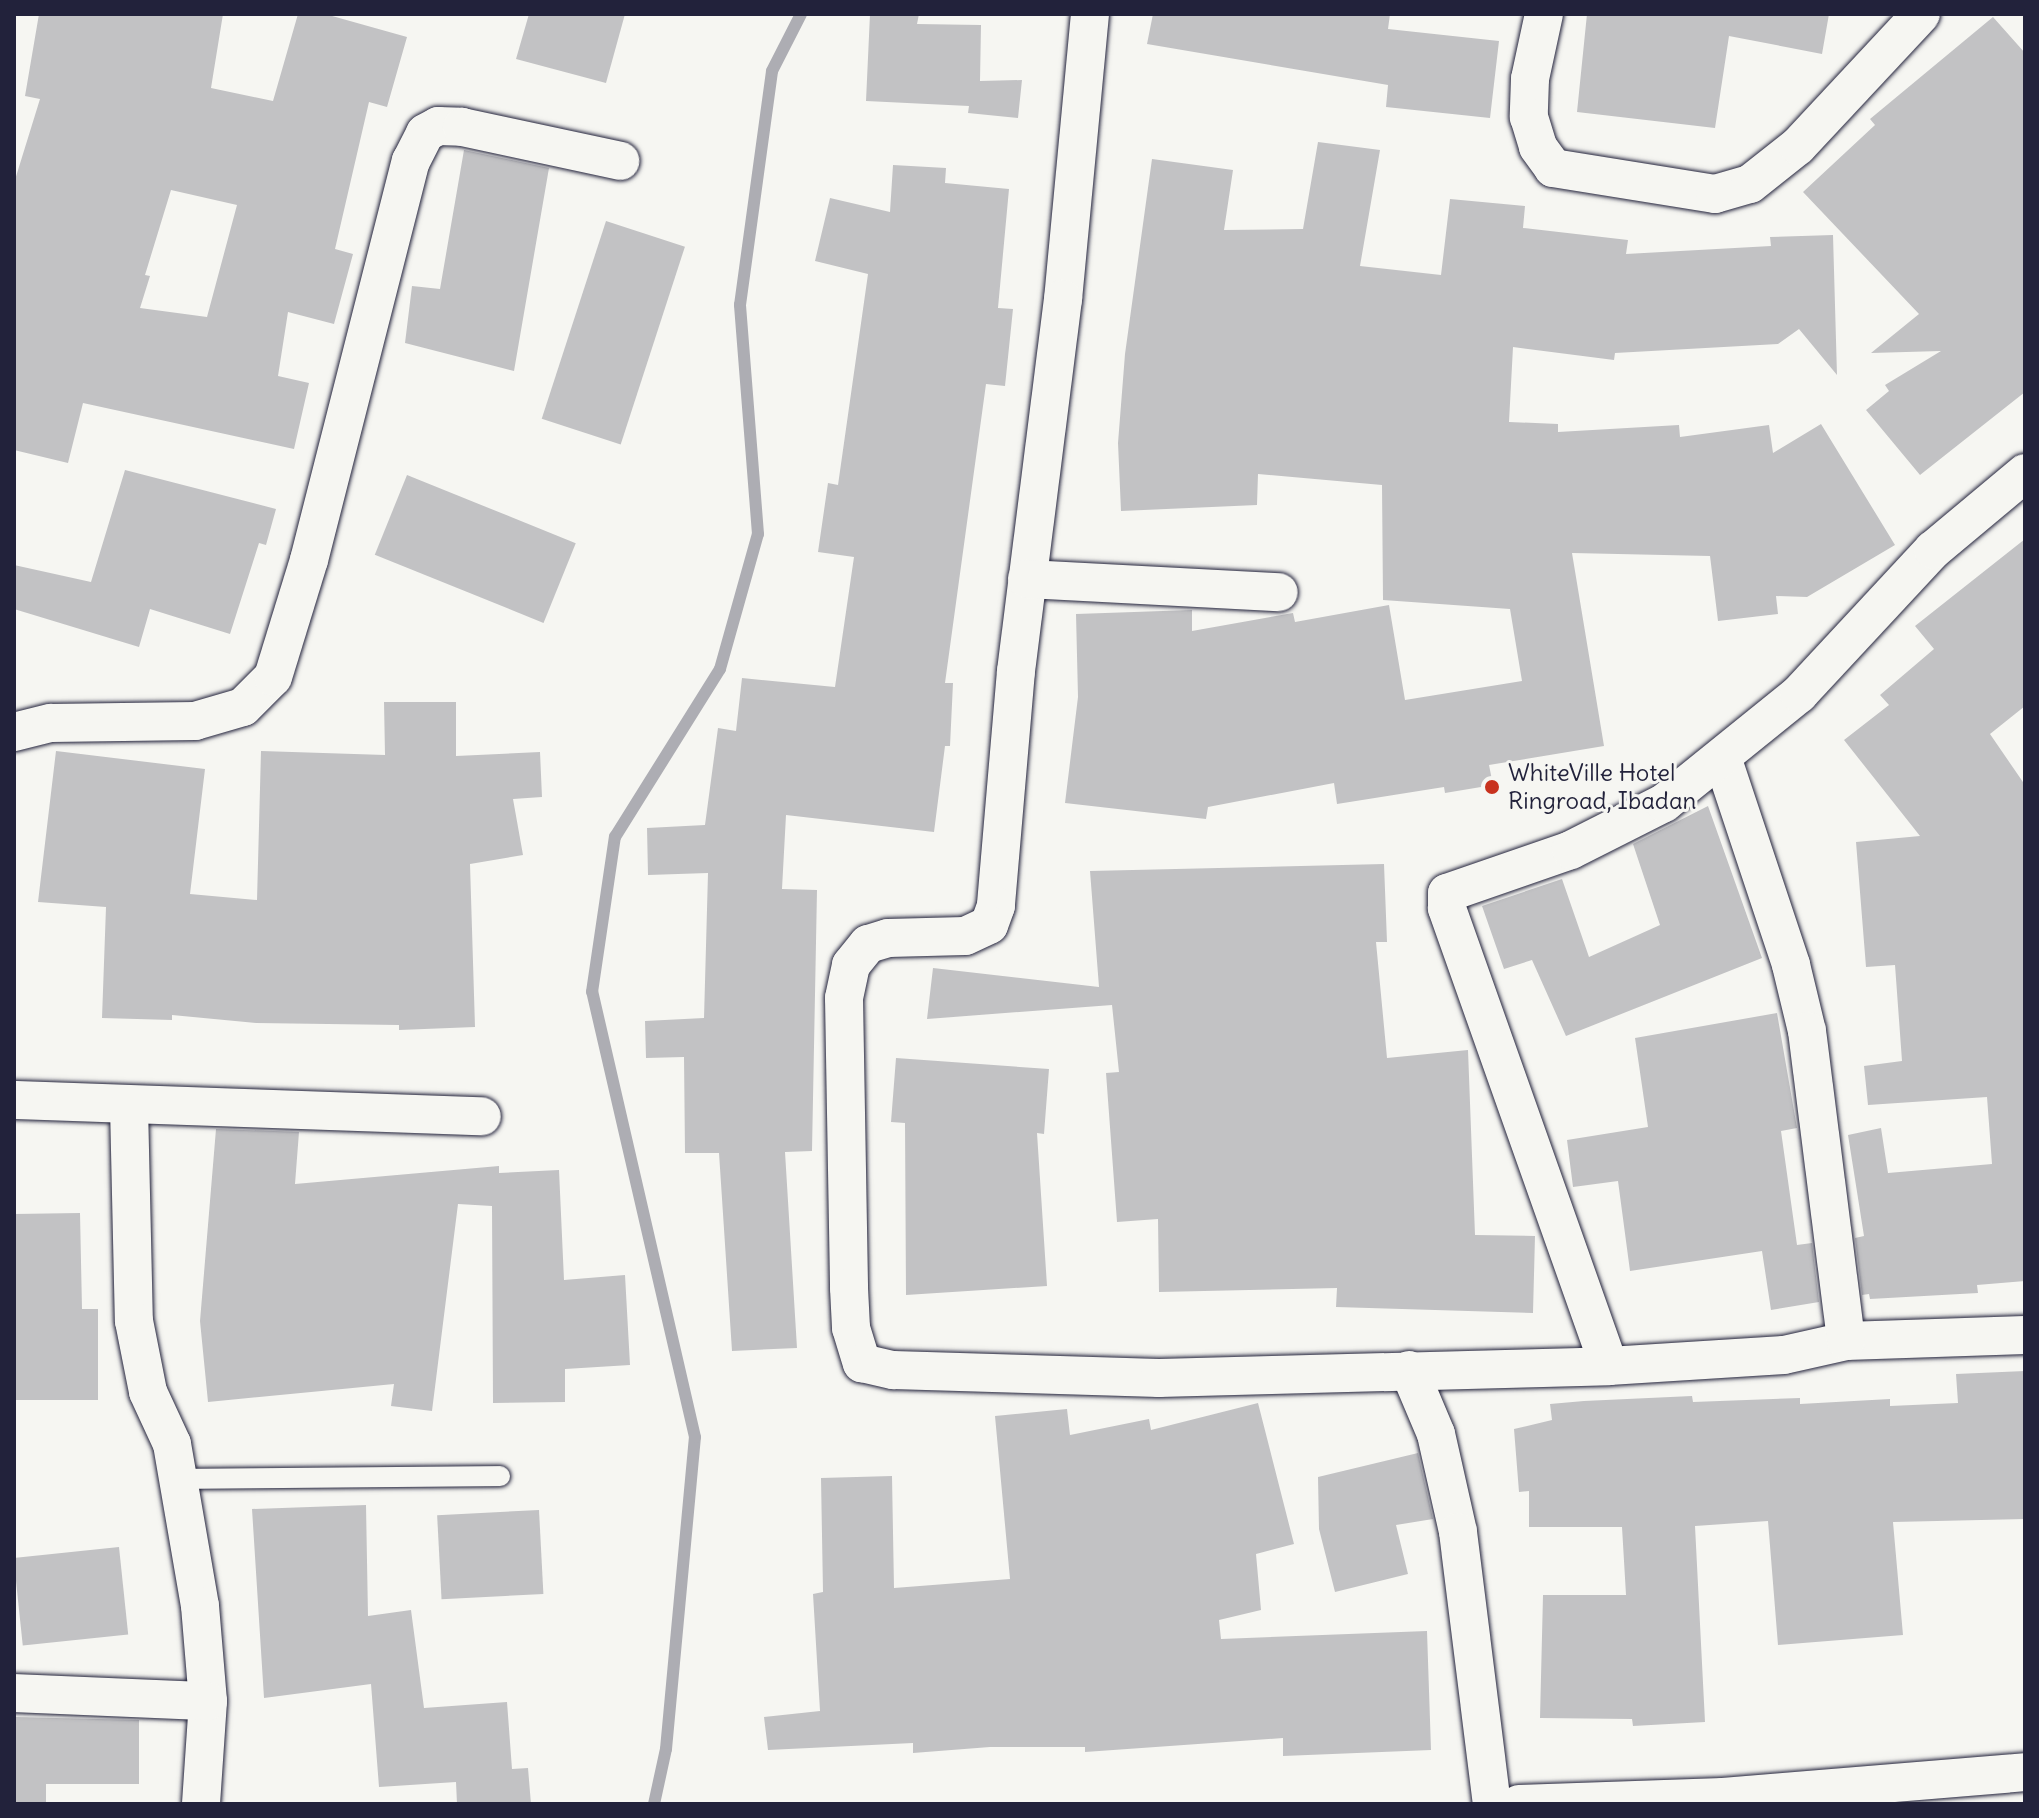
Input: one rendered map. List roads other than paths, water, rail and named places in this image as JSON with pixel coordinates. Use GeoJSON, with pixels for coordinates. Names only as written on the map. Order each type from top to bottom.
{"type":"FeatureCollection","features":[{"type":"Feature","properties":{"kind":"street"},"geometry":{"type":"LineString","coordinates":[[1090,14],[1063,299],[1027,579],[1001,868],[989,925],[965,936],[888,938],[868,944],[851,965],[844,998],[849,1288],[851,1328],[862,1363],[893,1370],[1159,1378],[1609,1366],[1784,1355],[1846,1341],[2025,1335]]}},
{"type":"Feature","properties":{"kind":"street"},"geometry":{"type":"LineString","coordinates":[[1544,14],[1530,79],[1529,117],[1538,147],[1553,168],[1715,194],[1750,184],[1798,146],[1921,14]]}},
{"type":"Feature","properties":{"kind":"street"},"geometry":{"type":"LineString","coordinates":[[14,732],[51,723],[195,721],[243,707],[273,677],[309,560],[411,161],[425,133],[438,126],[462,127],[620,161]]}},
{"type":"Feature","properties":{"kind":"street"},"geometry":{"type":"LineString","coordinates":[[1609,1366],[1447,908],[1447,893],[1571,850],[1664,803],[1723,760],[1799,694],[1933,550],[2025,473]]}},
{"type":"Feature","properties":{"kind":"street"},"geometry":{"type":"LineString","coordinates":[[1027,579],[1279,592]]}},
{"type":"Feature","properties":{"kind":"street"},"geometry":{"type":"LineString","coordinates":[[1723,760],[1791,965],[1807,1031],[1846,1341]]}},
{"type":"Feature","properties":{"kind":"street"},"geometry":{"type":"LineString","coordinates":[[14,1100],[482,1116]]}},
{"type":"Feature","properties":{"kind":"street"},"geometry":{"type":"LineString","coordinates":[[129,1106],[134,1321],[148,1392],[172,1444],[200,1606],[208,1701],[201,1804]]}},
{"type":"Feature","properties":{"kind":"street"},"geometry":{"type":"LineString","coordinates":[[1409,1370],[1436,1434],[1458,1532],[1492,1804]]}},
{"type":"Feature","properties":{"kind":"street"},"geometry":{"type":"LineString","coordinates":[[14,1693],[208,1701]]}},
{"type":"Feature","properties":{"kind":"street"},"geometry":{"type":"LineString","coordinates":[[1519,1804],[1723,1797],[2025,1772]]}},
{"type":"Feature","properties":{"kind":"lane"},"geometry":{"type":"LineString","coordinates":[[180,1479],[500,1476]]}},
{"type":"Feature","properties":{"kind":"waterway"},"geometry":{"type":"LineString","coordinates":[[654,1804],[666,1749],[695,1437],[592,992],[615,837],[720,669],[758,534],[740,305],[772,71],[801,14]]}},
{"type":"Feature","properties":{"kind":"place","name":"WhiteVille Hotel Ringroad, Ibadan"},"geometry":{"type":"Point","coordinates":[1492,787]}}]}
